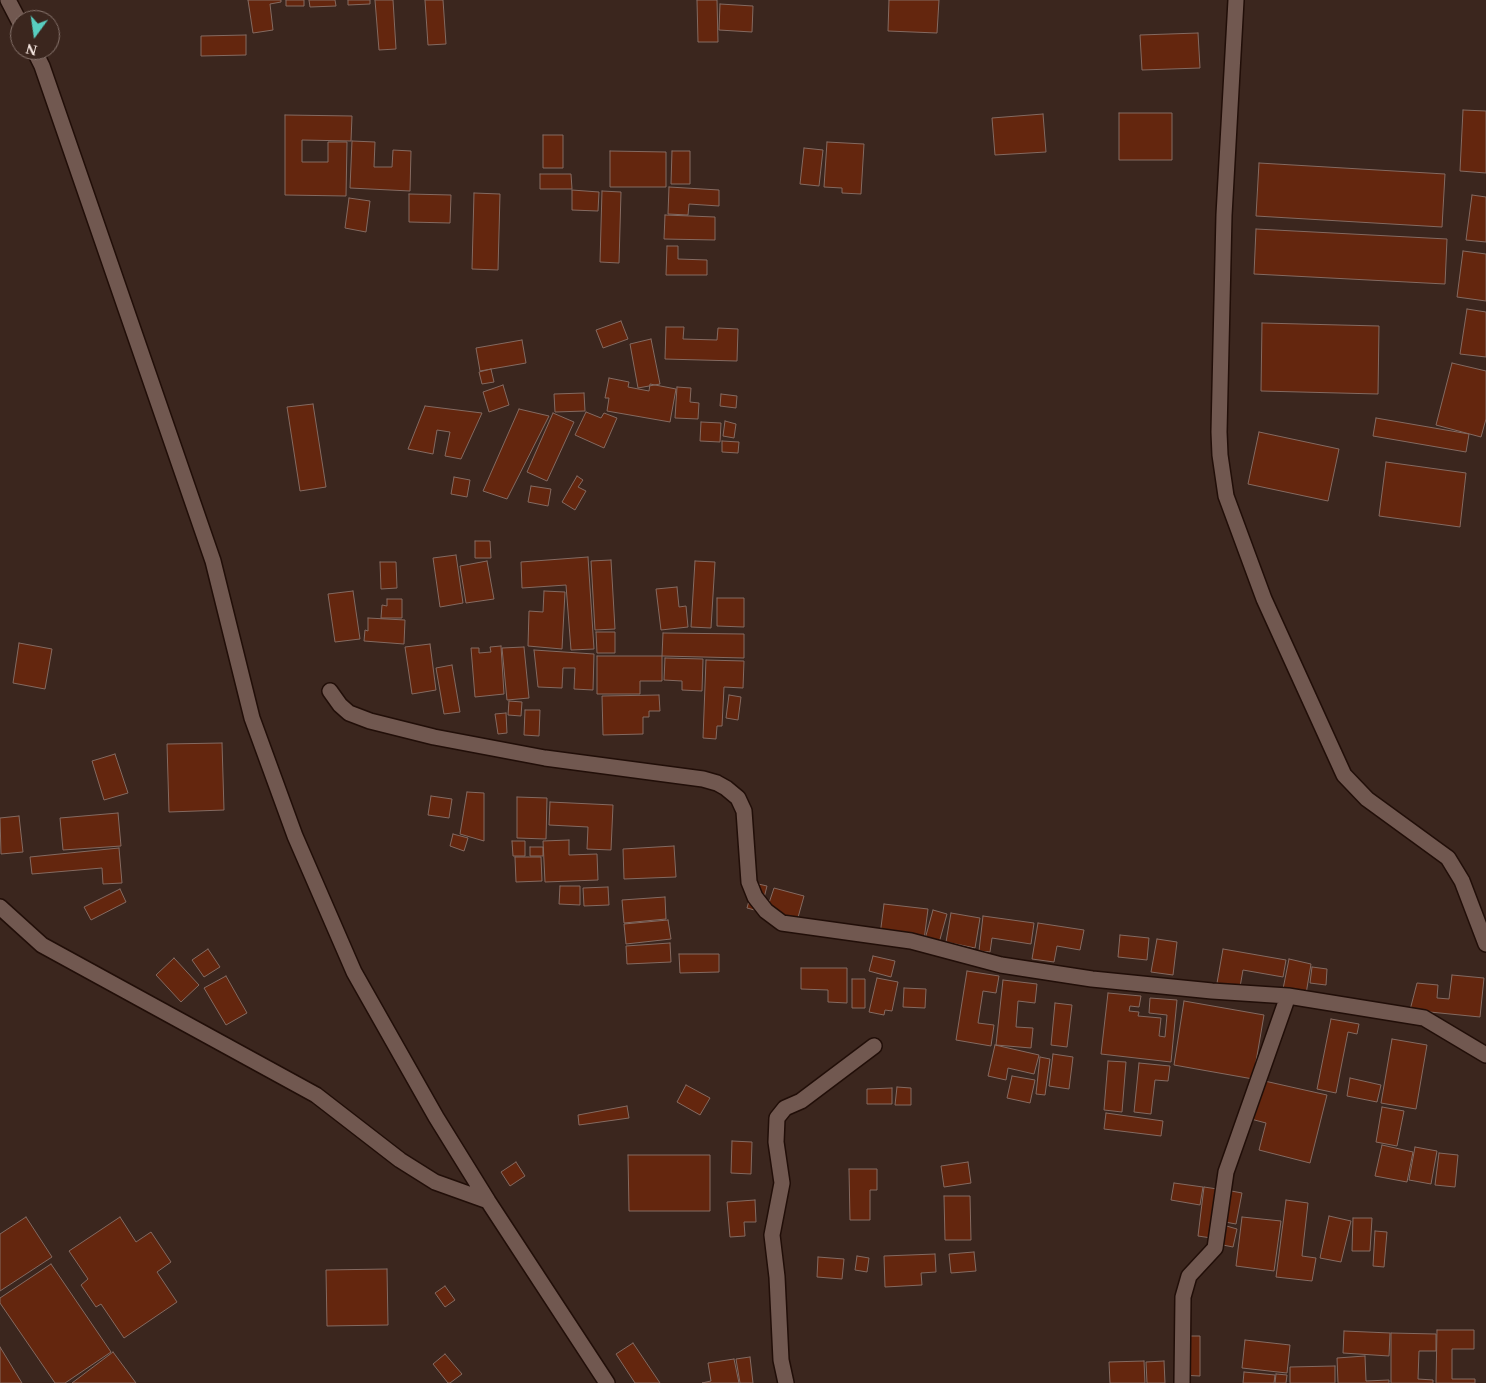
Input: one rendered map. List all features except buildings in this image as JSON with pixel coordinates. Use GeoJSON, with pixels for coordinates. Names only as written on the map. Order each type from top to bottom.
{"type":"FeatureCollection","features":[{"type":"Feature","properties":{"kind":"street"},"geometry":{"type":"LineString","coordinates":[[1236,0],[1224,215],[1219,432],[1220,455],[1226,496],[1264,599],[1344,775],[1367,799],[1448,858],[1462,881],[1486,944]]}},
{"type":"Feature","properties":{"kind":"street"},"geometry":{"type":"LineString","coordinates":[[39,60],[46,75],[213,560],[252,718],[295,836],[354,972],[436,1117],[488,1201],[608,1383]]}},
{"type":"Feature","properties":{"kind":"street"},"geometry":{"type":"LineString","coordinates":[[330,690],[348,713],[370,721],[434,737],[545,758],[703,779],[717,783],[738,798],[744,811],[749,882],[755,896],[766,911],[782,924],[912,940],[1001,965],[1082,977],[1212,991],[1288,996],[1424,1018],[1486,1055]]}},
{"type":"Feature","properties":{"kind":"street"},"geometry":{"type":"LineString","coordinates":[[0,907],[42,945],[316,1095],[400,1160],[435,1182],[488,1201]]}},
{"type":"Feature","properties":{"kind":"street"},"geometry":{"type":"LineString","coordinates":[[1182,1383],[1183,1297],[1189,1276],[1215,1248],[1226,1172],[1288,996]]}},
{"type":"Feature","properties":{"kind":"street"},"geometry":{"type":"LineString","coordinates":[[786,1383],[781,1360],[777,1277],[772,1235],[782,1183],[776,1142],[777,1118],[785,1108],[801,1101],[874,1046]]}}]}
